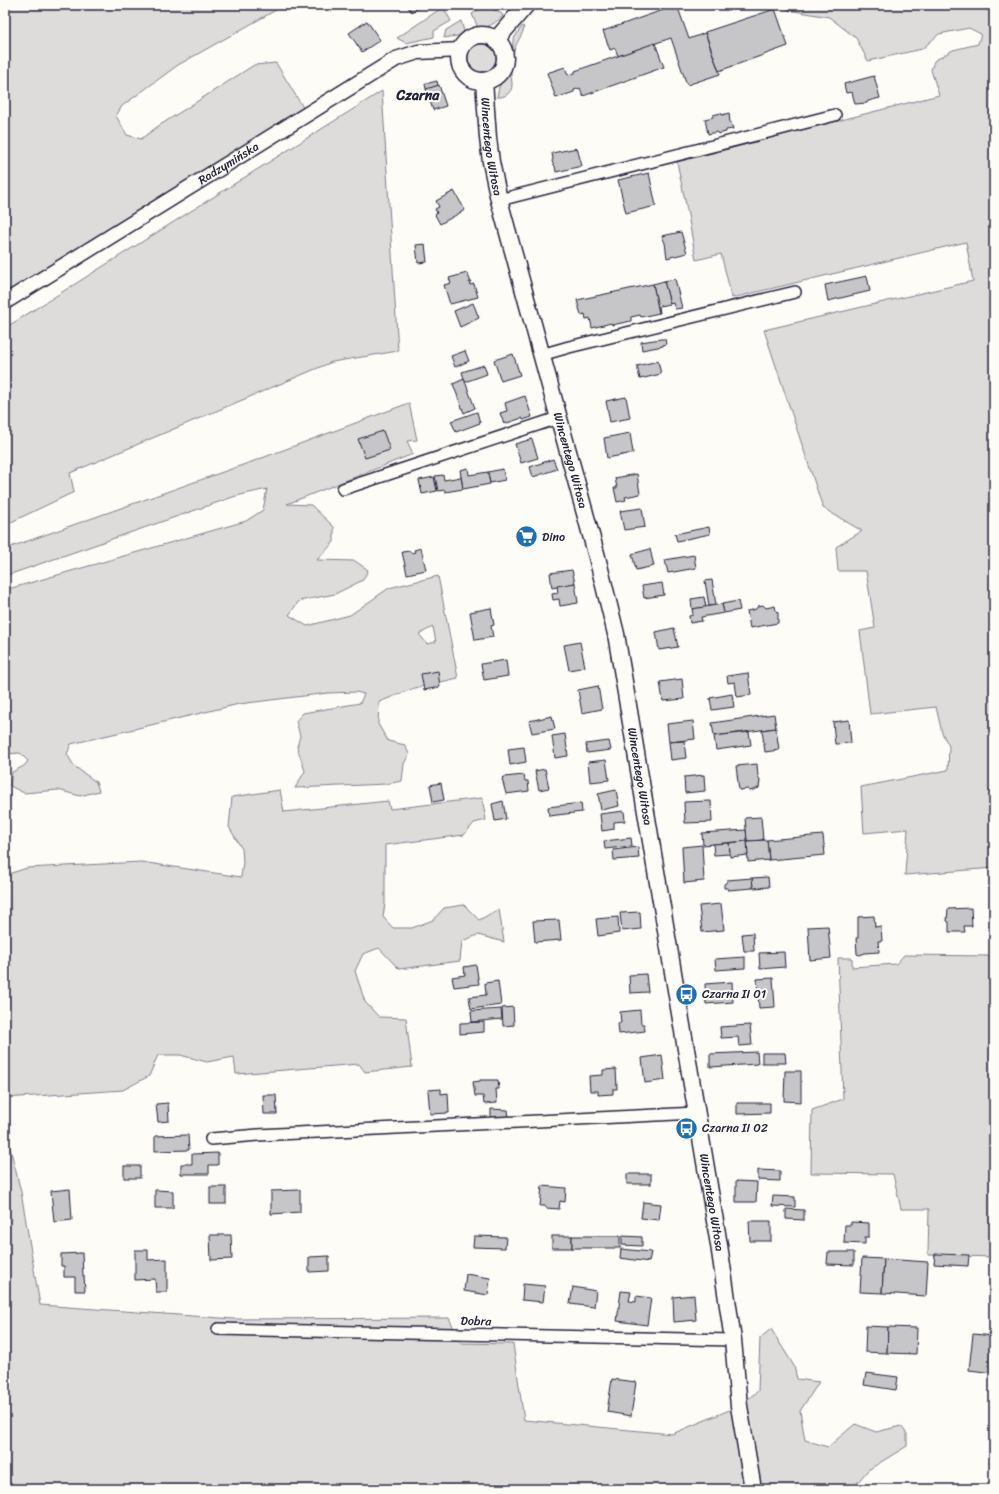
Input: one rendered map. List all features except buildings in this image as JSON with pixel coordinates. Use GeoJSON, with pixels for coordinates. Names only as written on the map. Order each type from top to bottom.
{"type":"FeatureCollection","features":[{"type":"Feature","properties":{"kind":"main road"},"geometry":{"type":"LineString","coordinates":[[496,40],[526,5]]}},
{"type":"Feature","properties":{"kind":"main road"},"geometry":{"type":"LineString","coordinates":[[483,35],[496,40],[502,46],[505,61],[503,68],[498,75],[492,79],[484,81],[470,77],[464,72],[459,58],[464,44],[476,36],[483,35]]}},
{"type":"Feature","properties":{"kind":"main road","name":"Wincentego Witosa"},"geometry":{"type":"LineString","coordinates":[[484,81],[491,162],[499,200],[597,557],[616,634],[719,1244],[733,1340],[739,1406],[753,1485]]}},
{"type":"Feature","properties":{"kind":"street","name":"Radzymińska"},"geometry":{"type":"LineString","coordinates":[[5,302],[396,59],[418,52],[461,50]]}},
{"type":"Feature","properties":{"kind":"street"},"geometry":{"type":"LineString","coordinates":[[499,200],[835,115]]}},
{"type":"Feature","properties":{"kind":"street"},"geometry":{"type":"LineString","coordinates":[[541,355],[795,292]]}},
{"type":"Feature","properties":{"kind":"street"},"geometry":{"type":"LineString","coordinates":[[343,488],[558,418]]}},
{"type":"Feature","properties":{"kind":"street"},"geometry":{"type":"LineString","coordinates":[[211,1139],[258,1135],[696,1113]]}},
{"type":"Feature","properties":{"kind":"street","name":"Dobra"},"geometry":{"type":"LineString","coordinates":[[218,1328],[733,1340]]}},
{"type":"Feature","properties":{"kind":"shaded area"},"geometry":{"type":"Polygon","coordinates":[[[5,5],[282,5],[276,10],[178,65],[122,106],[116,116],[127,135],[141,139],[157,127],[254,65],[276,63],[307,114],[5,300],[5,5]]]}},
{"type":"Feature","properties":{"kind":"shaded area"},"geometry":{"type":"Polygon","coordinates":[[[784,5],[994,5],[994,868],[905,875],[908,829],[864,833],[861,787],[948,770],[949,746],[942,733],[936,707],[870,714],[860,631],[875,628],[866,571],[838,571],[836,547],[862,531],[823,508],[764,330],[973,281],[966,242],[732,298],[721,254],[696,260],[677,162],[939,95],[931,70],[934,61],[953,50],[978,44],[981,34],[969,28],[939,34],[922,49],[868,61],[856,38],[829,17],[788,10],[784,5]]]}},
{"type":"Feature","properties":{"kind":"shaded area"},"geometry":{"type":"Polygon","coordinates":[[[484,6],[489,7],[503,16],[492,25],[478,28],[472,14],[484,6]]]}},
{"type":"Feature","properties":{"kind":"shaded area"},"geometry":{"type":"Polygon","coordinates":[[[443,7],[451,21],[434,31],[434,37],[406,43],[397,38],[443,7]]]}},
{"type":"Feature","properties":{"kind":"shaded area"},"geometry":{"type":"Polygon","coordinates":[[[461,21],[464,31],[463,35],[444,38],[446,30],[461,21]]]}},
{"type":"Feature","properties":{"kind":"shaded area"},"geometry":{"type":"Polygon","coordinates":[[[522,26],[524,27],[514,51],[512,67],[511,72],[512,88],[502,97],[497,97],[499,87],[512,65],[513,40],[522,26]]]}},
{"type":"Feature","properties":{"kind":"shaded area"},"geometry":{"type":"Polygon","coordinates":[[[482,44],[492,48],[496,58],[492,68],[482,72],[472,68],[468,58],[472,48],[482,44]]]}},
{"type":"Feature","properties":{"kind":"shaded area"},"geometry":{"type":"Polygon","coordinates":[[[382,91],[398,351],[332,362],[70,473],[74,492],[5,525],[5,328],[382,91]]]}},
{"type":"Feature","properties":{"kind":"shaded area"},"geometry":{"type":"Polygon","coordinates":[[[409,403],[417,440],[407,441],[413,454],[287,504],[311,505],[334,527],[334,542],[317,560],[355,561],[368,570],[363,580],[335,594],[299,601],[289,615],[307,626],[350,615],[389,588],[438,576],[458,678],[415,688],[379,702],[378,724],[388,741],[405,745],[409,754],[404,764],[402,781],[386,784],[295,788],[305,771],[297,747],[300,736],[296,721],[303,713],[360,703],[364,694],[356,692],[328,693],[239,704],[71,744],[67,754],[74,766],[96,782],[99,791],[80,796],[58,790],[24,793],[10,786],[12,772],[24,766],[28,761],[20,753],[5,754],[5,590],[246,521],[263,510],[267,489],[236,496],[5,576],[5,549],[254,461],[409,403]],[[433,627],[419,634],[427,644],[436,642],[433,627]]]}},
{"type":"Feature","properties":{"kind":"shaded area"},"geometry":{"type":"Polygon","coordinates":[[[280,790],[284,812],[388,801],[390,809],[482,798],[486,820],[474,823],[464,835],[385,845],[385,903],[383,917],[393,928],[412,928],[433,920],[444,908],[464,905],[479,920],[499,909],[504,942],[478,935],[462,941],[460,961],[399,969],[379,948],[363,954],[355,971],[365,1002],[379,1017],[406,1018],[412,1067],[365,1072],[359,1064],[236,1074],[234,1057],[207,1062],[180,1055],[158,1055],[149,1076],[123,1090],[5,1098],[5,875],[27,868],[141,862],[241,877],[243,862],[242,849],[229,827],[232,797],[280,790]]]}},
{"type":"Feature","properties":{"kind":"shaded area"},"geometry":{"type":"Polygon","coordinates":[[[904,955],[988,956],[994,963],[994,1257],[928,1255],[929,1209],[901,1209],[893,1174],[811,1173],[812,1110],[843,1099],[838,958],[852,958],[852,967],[896,964],[904,955]]]}},
{"type":"Feature","properties":{"kind":"shaded area"},"geometry":{"type":"Polygon","coordinates":[[[5,1127],[21,1192],[40,1305],[234,1319],[449,1318],[461,1343],[513,1344],[524,1420],[672,1434],[739,1406],[758,1391],[760,1338],[771,1329],[794,1366],[797,1379],[819,1382],[800,1411],[805,1440],[828,1447],[855,1424],[876,1432],[901,1426],[907,1434],[907,1446],[868,1470],[852,1489],[5,1489],[5,1127]]]}},
{"type":"Feature","properties":{"kind":"place","name":"Dino"},"geometry":{"type":"Point","coordinates":[527,537]}},
{"type":"Feature","properties":{"kind":"place","name":"Czarna II 01"},"geometry":{"type":"Point","coordinates":[686,994]}},
{"type":"Feature","properties":{"kind":"place","name":"Czarna II 02"},"geometry":{"type":"Point","coordinates":[687,1128]}},
{"type":"Feature","properties":{"kind":"district","name":"Czarna"},"geometry":{"type":"Point","coordinates":[418,95]}}]}
